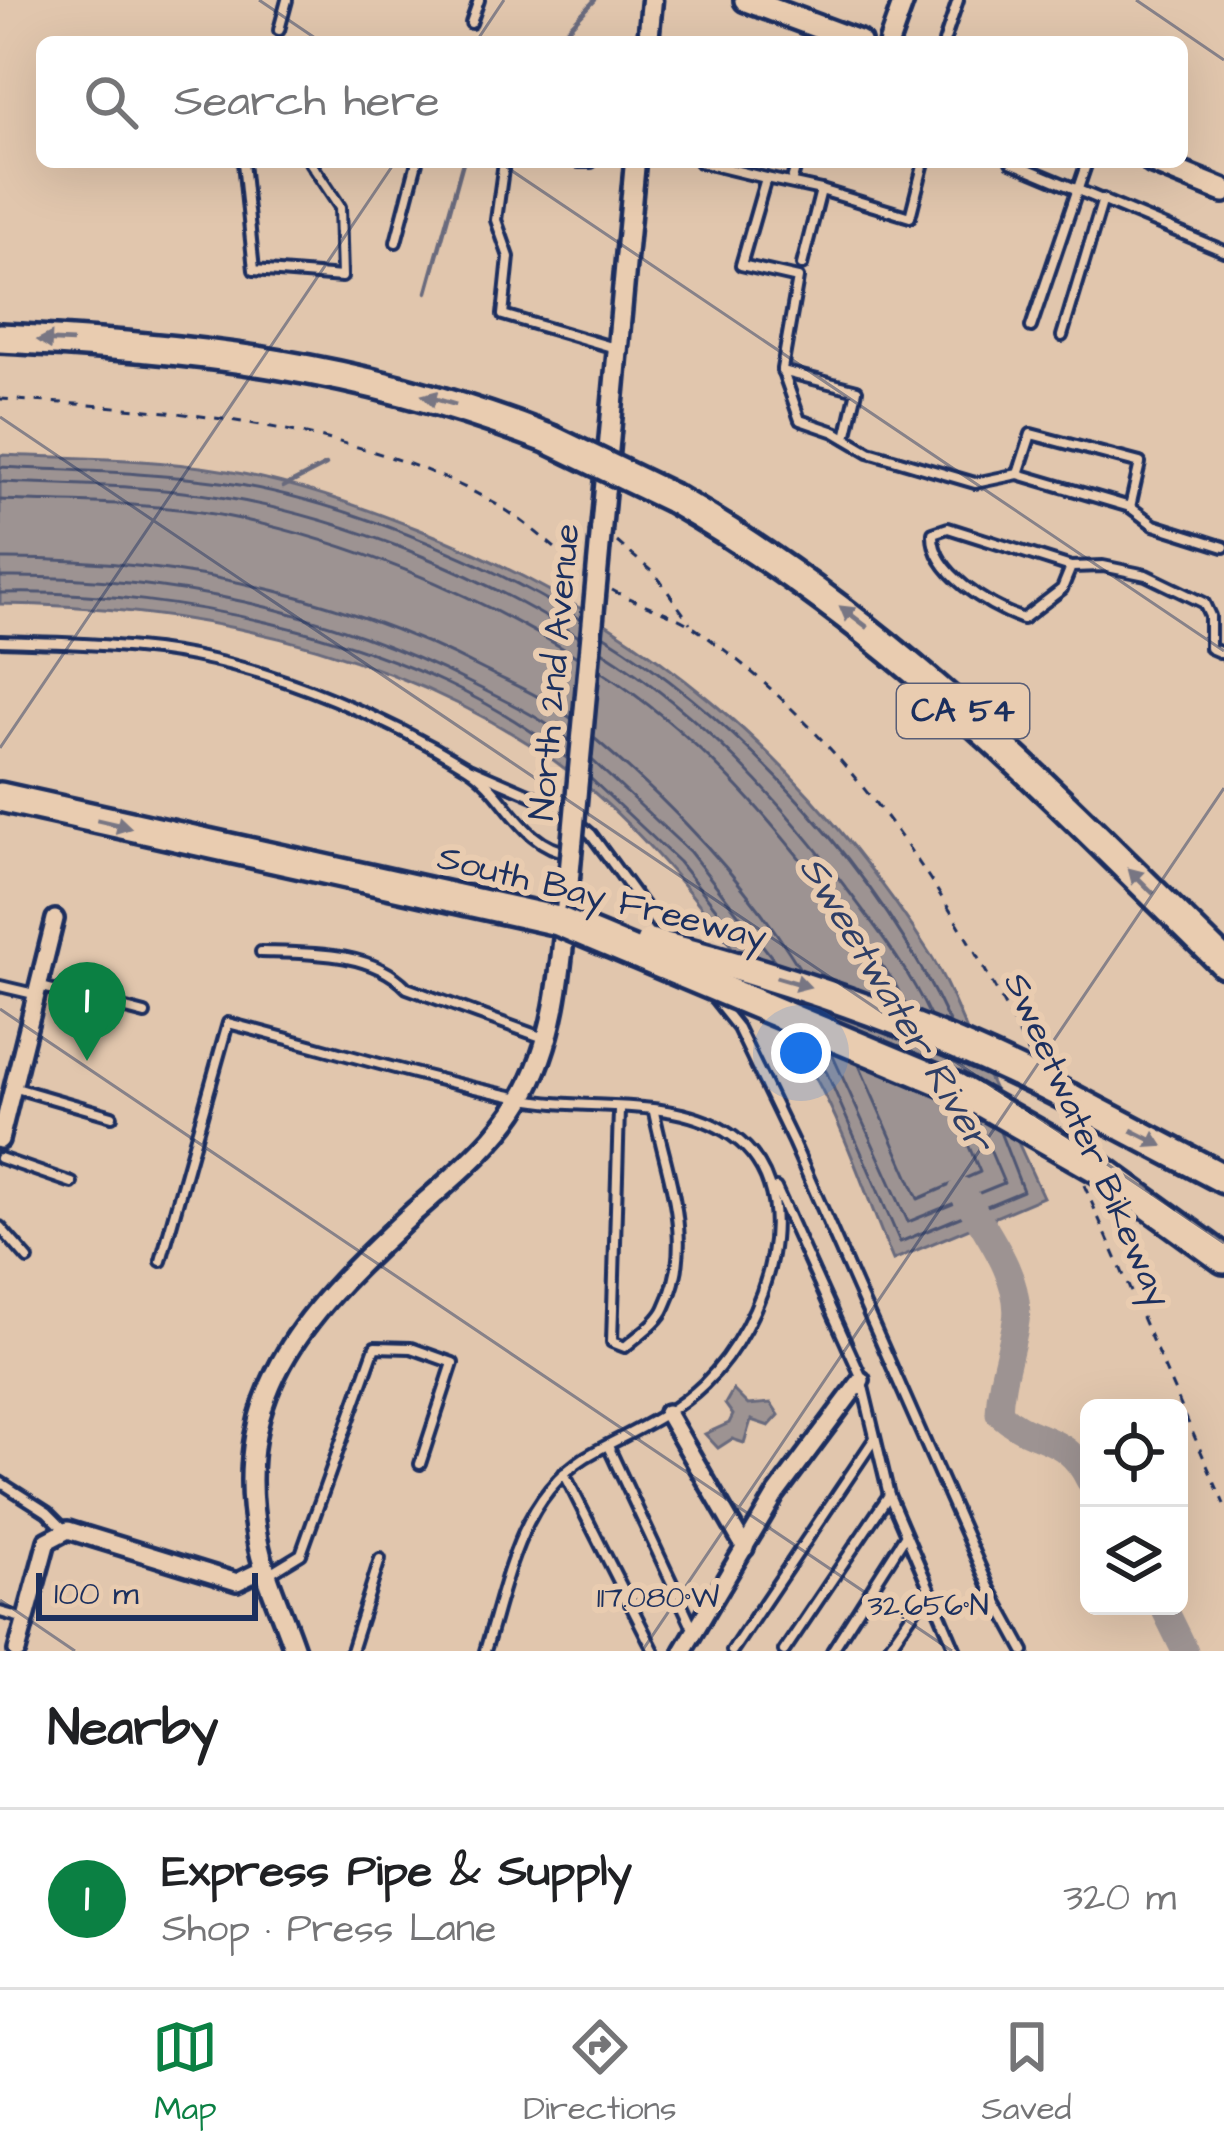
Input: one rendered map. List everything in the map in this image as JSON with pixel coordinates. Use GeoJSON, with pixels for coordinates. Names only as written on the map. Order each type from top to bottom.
{"type":"FeatureCollection","features":[{"type":"Feature","properties":{"kind":"highway","name":"CA 54"},"geometry":{"type":"LineString","coordinates":[[3,337],[259,357],[385,384],[549,439],[672,498],[808,582],[886,641],[1224,963]]}},
{"type":"Feature","properties":{"kind":"highway","name":"South Bay Freeway"},"geometry":{"type":"LineString","coordinates":[[0,797],[544,918],[822,991],[920,1024],[1224,1179]]}},
{"type":"Feature","properties":{"kind":"highway"},"geometry":{"type":"LineString","coordinates":[[544,918],[955,1087],[1092,1175],[1139,1198],[1224,1259]]}},
{"type":"Feature","properties":{"kind":"highway"},"geometry":{"type":"LineString","coordinates":[[1139,1198],[1224,1282]]}},
{"type":"Feature","properties":{"kind":"main road"},"geometry":{"type":"LineString","coordinates":[[746,0],[843,36]]}},
{"type":"Feature","properties":{"kind":"main road"},"geometry":{"type":"LineString","coordinates":[[1168,168],[1224,190]]}},
{"type":"Feature","properties":{"kind":"street"},"geometry":{"type":"LineString","coordinates":[[648,36],[652,0]]}},
{"type":"Feature","properties":{"kind":"street"},"geometry":{"type":"LineString","coordinates":[[892,36],[904,0]]}},
{"type":"Feature","properties":{"kind":"street","name":"North 2nd Avenue"},"geometry":{"type":"LineString","coordinates":[[295,1651],[266,1571],[252,1498],[251,1455],[262,1397],[290,1346],[328,1294],[487,1144],[522,1099],[546,1039],[572,854],[634,168]]}},
{"type":"Feature","properties":{"kind":"street"},"geometry":{"type":"LineString","coordinates":[[0,1139],[41,991],[55,919]]}},
{"type":"Feature","properties":{"kind":"street"},"geometry":{"type":"LineString","coordinates":[[682,1651],[776,1494],[862,1380]]}},
{"type":"Feature","properties":{"kind":"street"},"geometry":{"type":"LineString","coordinates":[[667,1413],[745,1548]]}},
{"type":"Feature","properties":{"kind":"street"},"geometry":{"type":"LineString","coordinates":[[17,1651],[47,1541],[67,1531],[237,1582],[266,1571]]}},
{"type":"Feature","properties":{"kind":"lane"},"geometry":{"type":"LineString","coordinates":[[279,30],[287,0]]}},
{"type":"Feature","properties":{"kind":"lane"},"geometry":{"type":"LineString","coordinates":[[471,23],[479,0]]}},
{"type":"Feature","properties":{"kind":"lane"},"geometry":{"type":"LineString","coordinates":[[946,36],[958,0]]}},
{"type":"Feature","properties":{"kind":"lane"},"geometry":{"type":"LineString","coordinates":[[244,168],[254,270],[342,277],[340,207],[314,168]]}},
{"type":"Feature","properties":{"kind":"lane"},"geometry":{"type":"LineString","coordinates":[[396,242],[415,168]]}},
{"type":"Feature","properties":{"kind":"lane"},"geometry":{"type":"LineString","coordinates":[[503,168],[496,220],[509,257],[503,315],[616,349]]}},
{"type":"Feature","properties":{"kind":"lane"},"geometry":{"type":"LineString","coordinates":[[726,168],[910,217],[922,168]]}},
{"type":"Feature","properties":{"kind":"lane"},"geometry":{"type":"LineString","coordinates":[[747,173],[749,168]]}},
{"type":"Feature","properties":{"kind":"lane"},"geometry":{"type":"LineString","coordinates":[[790,183],[795,168]]}},
{"type":"Feature","properties":{"kind":"lane"},"geometry":{"type":"LineString","coordinates":[[1026,168],[1224,251]]}},
{"type":"Feature","properties":{"kind":"lane"},"geometry":{"type":"LineString","coordinates":[[1030,328],[1084,168]]}},
{"type":"Feature","properties":{"kind":"lane"},"geometry":{"type":"LineString","coordinates":[[766,178],[741,265],[798,278],[782,371],[800,420],[869,452],[975,483],[1018,474],[1130,507],[1154,525],[1224,547]]}},
{"type":"Feature","properties":{"kind":"lane"},"geometry":{"type":"LineString","coordinates":[[802,265],[821,190]]}},
{"type":"Feature","properties":{"kind":"lane"},"geometry":{"type":"LineString","coordinates":[[1062,336],[1103,199]]}},
{"type":"Feature","properties":{"kind":"lane"},"geometry":{"type":"LineString","coordinates":[[782,371],[857,390],[846,438]]}},
{"type":"Feature","properties":{"kind":"lane"},"geometry":{"type":"LineString","coordinates":[[1018,474],[1031,434],[1140,464],[1130,507]]}},
{"type":"Feature","properties":{"kind":"lane"},"geometry":{"type":"LineString","coordinates":[[1071,567],[1062,589],[1023,619],[976,595],[947,569],[932,548],[933,533],[948,528],[1071,567],[1103,566],[1146,575],[1204,603],[1210,616],[1210,648],[1224,654]]}},
{"type":"Feature","properties":{"kind":"lane"},"geometry":{"type":"LineString","coordinates":[[0,641],[99,644],[196,657],[332,700],[471,769],[559,806],[592,834],[738,1028],[989,1587],[1024,1651]]}},
{"type":"Feature","properties":{"kind":"lane"},"geometry":{"type":"LineString","coordinates":[[471,769],[536,841],[572,854]]}},
{"type":"Feature","properties":{"kind":"lane"},"geometry":{"type":"LineString","coordinates":[[261,952],[327,953],[393,974],[407,988],[546,1039]]}},
{"type":"Feature","properties":{"kind":"lane"},"geometry":{"type":"LineString","coordinates":[[0,986],[145,1014]]}},
{"type":"Feature","properties":{"kind":"lane"},"geometry":{"type":"LineString","coordinates":[[161,1261],[228,1023],[522,1099],[695,1118],[722,1129],[759,1159],[772,1182],[862,1380],[890,1495],[956,1651]]}},
{"type":"Feature","properties":{"kind":"lane"},"geometry":{"type":"LineString","coordinates":[[14,1088],[112,1116]]}},
{"type":"Feature","properties":{"kind":"lane"},"geometry":{"type":"LineString","coordinates":[[619,1109],[612,1342],[625,1347],[665,1310],[680,1238],[680,1215],[654,1112]]}},
{"type":"Feature","properties":{"kind":"lane"},"geometry":{"type":"LineString","coordinates":[[0,1158],[72,1183]]}},
{"type":"Feature","properties":{"kind":"lane"},"geometry":{"type":"LineString","coordinates":[[485,1651],[523,1529],[564,1473],[667,1413],[706,1383],[748,1325],[769,1267],[772,1182]]}},
{"type":"Feature","properties":{"kind":"lane"},"geometry":{"type":"LineString","coordinates":[[0,1227],[28,1259]]}},
{"type":"Feature","properties":{"kind":"lane"},"geometry":{"type":"LineString","coordinates":[[266,1571],[285,1568],[301,1553],[375,1347],[411,1348],[453,1364],[421,1464]]}},
{"type":"Feature","properties":{"kind":"lane"},"geometry":{"type":"LineString","coordinates":[[732,1651],[876,1437]]}},
{"type":"Feature","properties":{"kind":"lane"},"geometry":{"type":"LineString","coordinates":[[608,1446],[693,1628]]}},
{"type":"Feature","properties":{"kind":"lane"},"geometry":{"type":"LineString","coordinates":[[564,1473],[654,1651]]}},
{"type":"Feature","properties":{"kind":"lane"},"geometry":{"type":"LineString","coordinates":[[0,1482],[47,1511],[67,1531]]}},
{"type":"Feature","properties":{"kind":"lane"},"geometry":{"type":"LineString","coordinates":[[784,1651],[890,1495]]}},
{"type":"Feature","properties":{"kind":"lane"},"geometry":{"type":"LineString","coordinates":[[832,1651],[906,1536]]}},
{"type":"Feature","properties":{"kind":"lane"},"geometry":{"type":"LineString","coordinates":[[351,1651],[380,1559]]}},
{"type":"Feature","properties":{"kind":"lane"},"geometry":{"type":"LineString","coordinates":[[886,1651],[927,1591]]}},
{"type":"Feature","properties":{"kind":"lane"},"geometry":{"type":"LineString","coordinates":[[0,1612],[25,1618]]}},
{"type":"Feature","properties":{"kind":"path"},"geometry":{"type":"LineString","coordinates":[[0,399],[197,414],[345,447],[489,501],[590,577]]}},
{"type":"Feature","properties":{"kind":"path"},"geometry":{"type":"LineString","coordinates":[[601,531],[643,561],[692,626]]}},
{"type":"Feature","properties":{"kind":"path","name":"Sweetwater Bikeway"},"geometry":{"type":"LineString","coordinates":[[604,585],[692,626],[800,721],[898,833],[986,969],[1030,1055]]}},
{"type":"Feature","properties":{"kind":"path","name":"Sweetwater Bikeway"},"geometry":{"type":"LineString","coordinates":[[1092,1175],[1224,1504]]}},
{"type":"Feature","properties":{"kind":"water","name":"Sweetwater River"},"geometry":{"type":"Polygon","coordinates":[[[0,455],[199,467],[324,495],[498,564],[574,604],[644,650],[710,700],[771,756],[882,884],[942,975],[1043,1197],[893,1260],[836,1119],[788,1031],[726,939],[614,810],[531,745],[470,710],[342,657],[207,623],[69,606],[0,604],[0,455]]]}},
{"type":"Feature","properties":{"kind":"water"},"geometry":{"type":"Polygon","coordinates":[[[733,1390],[748,1405],[771,1403],[779,1415],[769,1426],[751,1420],[744,1443],[732,1439],[718,1448],[705,1434],[729,1423],[733,1415],[725,1404],[733,1390]]]}},
{"type":"Feature","properties":{"kind":"waterway"},"geometry":{"type":"LineString","coordinates":[[561,36],[595,0]]}},
{"type":"Feature","properties":{"kind":"waterway"},"geometry":{"type":"LineString","coordinates":[[427,292],[461,168]]}},
{"type":"Feature","properties":{"kind":"waterway"},"geometry":{"type":"LineString","coordinates":[[283,487],[326,465]]}},
{"type":"Feature","properties":{"kind":"waterway","name":"Sweetwater River"},"geometry":{"type":"LineString","coordinates":[[962,1191],[999,1253],[1017,1305],[999,1413],[1060,1446],[1080,1465]]}},
{"type":"Feature","properties":{"kind":"waterway","name":"Sweetwater River"},"geometry":{"type":"LineString","coordinates":[[1167,1615],[1185,1651]]}},
{"type":"Feature","properties":{"kind":"place","name":"Express Pipe & Supply"},"geometry":{"type":"Point","coordinates":[87,1061]}}]}
